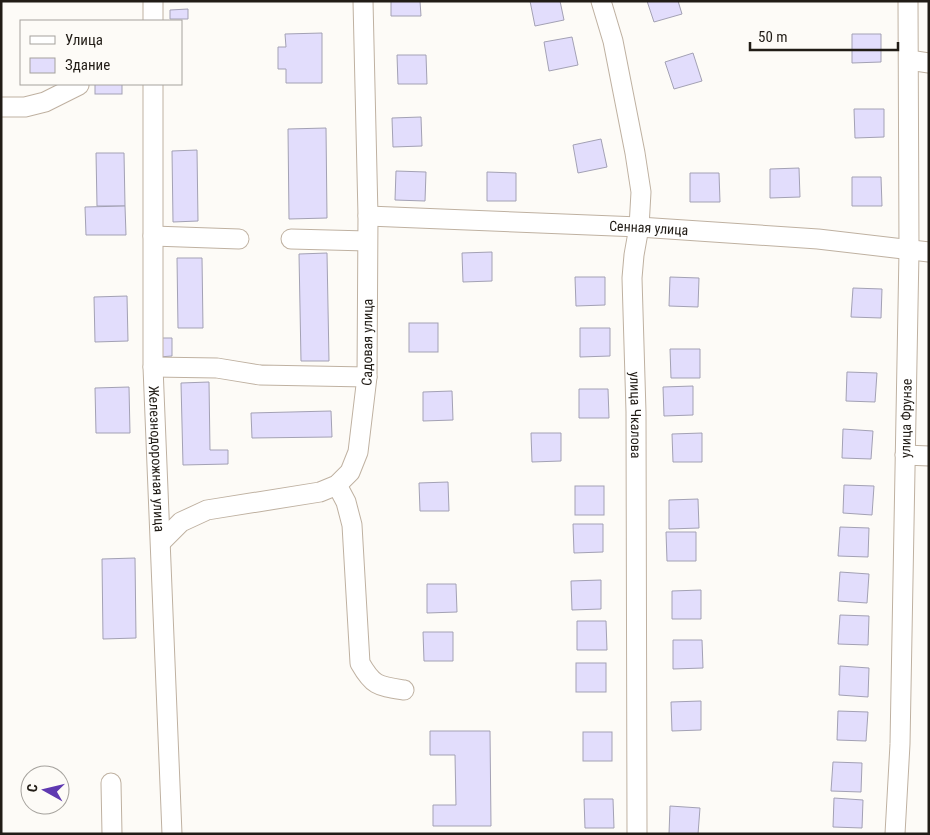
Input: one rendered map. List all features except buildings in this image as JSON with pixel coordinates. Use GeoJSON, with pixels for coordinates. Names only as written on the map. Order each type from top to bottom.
{"type":"FeatureCollection","features":[{"type":"Feature","properties":{"kind":"street"},"geometry":{"type":"LineString","coordinates":[[153,1],[153,20]]}},
{"type":"Feature","properties":{"kind":"street","name":"Садовая улица"},"geometry":{"type":"LineString","coordinates":[[337,485],[350,472],[358,452],[367,377],[368,216],[363,1]]}},
{"type":"Feature","properties":{"kind":"street","name":"улица Чкалова"},"geometry":{"type":"LineString","coordinates":[[601,1],[613,41],[641,192],[639,227],[632,278],[636,412],[637,834]]}},
{"type":"Feature","properties":{"kind":"street","name":"улица Фрунзе"},"geometry":{"type":"LineString","coordinates":[[895,834],[900,744],[909,251],[908,1]]}},
{"type":"Feature","properties":{"kind":"street"},"geometry":{"type":"LineString","coordinates":[[909,60],[929,63]]}},
{"type":"Feature","properties":{"kind":"street"},"geometry":{"type":"LineString","coordinates":[[1,106],[25,107],[45,102],[79,85]]}},
{"type":"Feature","properties":{"kind":"street","name":"Железнодорожная улица"},"geometry":{"type":"LineString","coordinates":[[153,85],[153,367],[172,834]]}},
{"type":"Feature","properties":{"kind":"street","name":"Сенная улица"},"geometry":{"type":"LineString","coordinates":[[368,216],[639,227],[818,239],[929,252]]}},
{"type":"Feature","properties":{"kind":"street"},"geometry":{"type":"LineString","coordinates":[[153,236],[240,239]]}},
{"type":"Feature","properties":{"kind":"street"},"geometry":{"type":"LineString","coordinates":[[291,239],[367,241]]}},
{"type":"Feature","properties":{"kind":"street"},"geometry":{"type":"LineString","coordinates":[[153,367],[217,368],[260,375],[367,377]]}},
{"type":"Feature","properties":{"kind":"street"},"geometry":{"type":"LineString","coordinates":[[905,455],[929,456]]}},
{"type":"Feature","properties":{"kind":"street"},"geometry":{"type":"LineString","coordinates":[[160,542],[181,522],[207,510],[320,492],[337,485],[346,502],[352,525],[360,663],[370,680],[384,687],[404,690]]}},
{"type":"Feature","properties":{"kind":"street"},"geometry":{"type":"LineString","coordinates":[[111,784],[112,834]]}}]}
